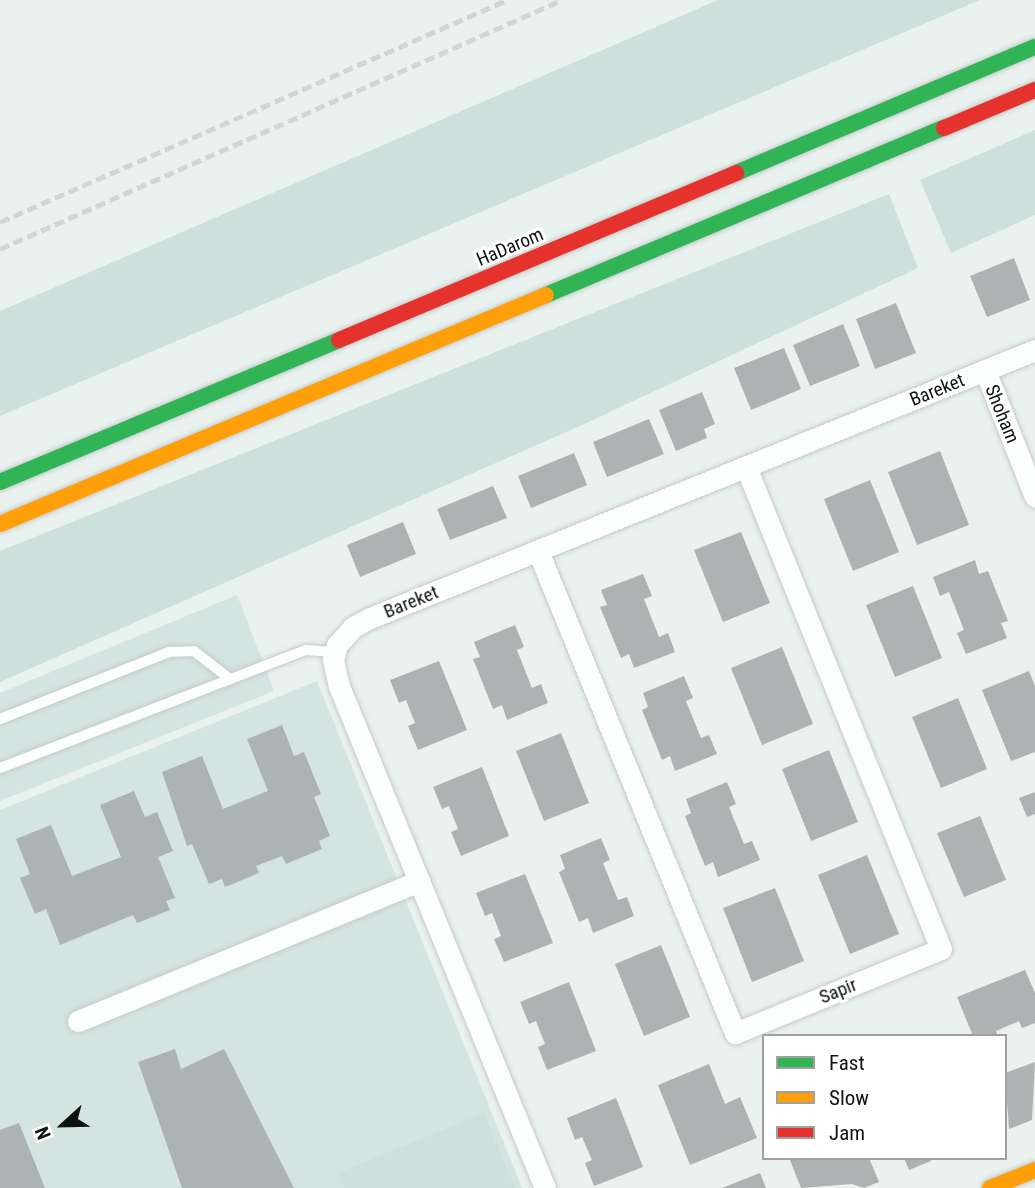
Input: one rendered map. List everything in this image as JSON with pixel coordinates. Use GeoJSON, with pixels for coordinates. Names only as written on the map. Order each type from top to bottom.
{"type":"FeatureCollection","features":[{"type":"Feature","properties":{"kind":"main road","name":"HaDarom"},"geometry":{"type":"LineString","coordinates":[[0,482],[876,117],[1035,47]]}},
{"type":"Feature","properties":{"kind":"main road"},"geometry":{"type":"LineString","coordinates":[[0,524],[1035,90]]}},
{"type":"Feature","properties":{"kind":"main road"},"geometry":{"type":"LineString","coordinates":[[990,1188],[1035,1170]]}},
{"type":"Feature","properties":{"kind":"street","name":"Bareket"},"geometry":{"type":"LineString","coordinates":[[334,652],[346,632],[361,622],[1035,350]]}},
{"type":"Feature","properties":{"kind":"street","name":"Shoham"},"geometry":{"type":"LineString","coordinates":[[985,370],[1035,496]]}},
{"type":"Feature","properties":{"kind":"street","name":"Sapir"},"geometry":{"type":"LineString","coordinates":[[538,551],[735,1033],[941,949],[746,467]]}},
{"type":"Feature","properties":{"kind":"street"},"geometry":{"type":"LineString","coordinates":[[334,652],[339,687],[545,1188]]}},
{"type":"Feature","properties":{"kind":"street"},"geometry":{"type":"LineString","coordinates":[[78,1021],[419,881]]}},
{"type":"Feature","properties":{"kind":"lane"},"geometry":{"type":"LineString","coordinates":[[0,768],[306,650],[334,652]]}},
{"type":"Feature","properties":{"kind":"lane"},"geometry":{"type":"LineString","coordinates":[[0,719],[169,652],[194,651],[230,679]]}},
{"type":"Feature","properties":{"kind":"shaded area"},"geometry":{"type":"Polygon","coordinates":[[[718,0],[980,0],[0,416],[0,311],[718,0]]]}},
{"type":"Feature","properties":{"kind":"shaded area"},"geometry":{"type":"Polygon","coordinates":[[[1035,130],[1035,215],[951,253],[920,180],[1035,130]]]}},
{"type":"Feature","properties":{"kind":"shaded area"},"geometry":{"type":"Polygon","coordinates":[[[889,194],[918,268],[582,425],[0,682],[0,551],[889,194]]]}},
{"type":"Feature","properties":{"kind":"shaded area"},"geometry":{"type":"Polygon","coordinates":[[[237,595],[274,691],[0,801],[0,693],[237,595]]]}},
{"type":"Feature","properties":{"kind":"shaded area"},"geometry":{"type":"Polygon","coordinates":[[[317,681],[522,1188],[0,1188],[0,810],[317,681]]]}},
{"type":"Feature","properties":{"kind":"shaded area"},"geometry":{"type":"Polygon","coordinates":[[[484,1113],[515,1188],[344,1188],[338,1173],[484,1113]]]}},
{"type":"Feature","properties":{"kind":"building"},"geometry":{"type":"Polygon","coordinates":[[[1014,258],[1030,300],[987,317],[970,276],[1014,258]]]}},
{"type":"Feature","properties":{"kind":"building"},"geometry":{"type":"Polygon","coordinates":[[[896,303],[916,353],[875,369],[856,319],[896,303]]]}},
{"type":"Feature","properties":{"kind":"building"},"geometry":{"type":"Polygon","coordinates":[[[843,324],[860,366],[810,386],[793,345],[843,324]]]}},
{"type":"Feature","properties":{"kind":"building"},"geometry":{"type":"Polygon","coordinates":[[[784,348],[801,389],[751,410],[734,368],[784,348]]]}},
{"type":"Feature","properties":{"kind":"building"},"geometry":{"type":"Polygon","coordinates":[[[702,392],[715,424],[704,429],[707,438],[676,451],[659,410],[702,392]]]}},
{"type":"Feature","properties":{"kind":"building"},"geometry":{"type":"Polygon","coordinates":[[[649,419],[664,454],[607,477],[593,442],[649,419]]]}},
{"type":"Feature","properties":{"kind":"building"},"geometry":{"type":"Polygon","coordinates":[[[940,451],[969,525],[917,545],[888,472],[940,451]]]}},
{"type":"Feature","properties":{"kind":"building"},"geometry":{"type":"Polygon","coordinates":[[[574,453],[587,485],[531,508],[518,476],[574,453]]]}},
{"type":"Feature","properties":{"kind":"building"},"geometry":{"type":"Polygon","coordinates":[[[870,480],[899,552],[853,571],[824,499],[870,480]]]}},
{"type":"Feature","properties":{"kind":"building"},"geometry":{"type":"Polygon","coordinates":[[[493,486],[507,518],[450,540],[437,509],[493,486]]]}},
{"type":"Feature","properties":{"kind":"building"},"geometry":{"type":"Polygon","coordinates":[[[403,522],[416,554],[360,577],[347,545],[403,522]]]}},
{"type":"Feature","properties":{"kind":"building"},"geometry":{"type":"Polygon","coordinates":[[[741,532],[770,603],[723,622],[694,550],[741,532]]]}},
{"type":"Feature","properties":{"kind":"building"},"geometry":{"type":"Polygon","coordinates":[[[975,560],[979,574],[988,571],[1008,621],[1001,623],[1007,638],[966,654],[957,633],[964,630],[949,592],[940,596],[933,577],[975,560]]]}},
{"type":"Feature","properties":{"kind":"building"},"geometry":{"type":"Polygon","coordinates":[[[643,574],[652,596],[644,599],[659,637],[668,633],[675,652],[634,668],[629,654],[621,658],[600,607],[607,605],[601,590],[643,574]]]}},
{"type":"Feature","properties":{"kind":"building"},"geometry":{"type":"Polygon","coordinates":[[[913,586],[942,658],[895,677],[866,605],[913,586]]]}},
{"type":"Feature","properties":{"kind":"building"},"geometry":{"type":"Polygon","coordinates":[[[515,625],[524,647],[517,650],[532,688],[541,684],[548,703],[507,720],[502,705],[493,709],[473,659],[480,657],[474,642],[515,625]]]}},
{"type":"Feature","properties":{"kind":"building"},"geometry":{"type":"Polygon","coordinates":[[[782,647],[813,724],[762,745],[731,668],[782,647]]]}},
{"type":"Feature","properties":{"kind":"building"},"geometry":{"type":"Polygon","coordinates":[[[439,661],[467,730],[418,750],[408,726],[415,723],[406,700],[399,703],[390,680],[439,661]]]}},
{"type":"Feature","properties":{"kind":"building"},"geometry":{"type":"Polygon","coordinates":[[[1029,671],[1035,686],[1035,752],[1011,761],[982,690],[1029,671]]]}},
{"type":"Feature","properties":{"kind":"building"},"geometry":{"type":"Polygon","coordinates":[[[684,676],[693,698],[686,701],[701,738],[709,735],[717,754],[675,771],[670,756],[662,760],[642,710],[648,707],[643,693],[684,676]]]}},
{"type":"Feature","properties":{"kind":"building"},"geometry":{"type":"Polygon","coordinates":[[[958,698],[987,769],[941,788],[912,717],[958,698]]]}},
{"type":"Feature","properties":{"kind":"building"},"geometry":{"type":"Polygon","coordinates":[[[282,725],[294,756],[304,752],[321,794],[314,797],[330,836],[319,841],[322,849],[286,864],[282,856],[256,866],[259,873],[225,887],[222,879],[209,884],[192,844],[187,846],[162,772],[202,756],[223,809],[268,791],[247,739],[282,725]]]}},
{"type":"Feature","properties":{"kind":"building"},"geometry":{"type":"Polygon","coordinates":[[[561,733],[589,803],[544,821],[516,751],[561,733]]]}},
{"type":"Feature","properties":{"kind":"building"},"geometry":{"type":"Polygon","coordinates":[[[829,750],[858,822],[811,841],[782,769],[829,750]]]}},
{"type":"Feature","properties":{"kind":"building"},"geometry":{"type":"Polygon","coordinates":[[[482,767],[509,836],[461,856],[451,832],[458,829],[449,806],[442,809],[433,787],[482,767]]]}},
{"type":"Feature","properties":{"kind":"building"},"geometry":{"type":"Polygon","coordinates":[[[727,782],[736,804],[729,807],[744,844],[752,841],[760,860],[718,877],[713,862],[705,866],[685,816],[691,813],[686,799],[727,782]]]}},
{"type":"Feature","properties":{"kind":"building"},"geometry":{"type":"Polygon","coordinates":[[[134,791],[145,817],[157,812],[173,851],[158,857],[175,898],[166,901],[170,910],[137,923],[133,915],[60,945],[46,909],[35,914],[20,878],[30,874],[16,839],[51,825],[72,876],[121,857],[100,805],[134,791]]]}},
{"type":"Feature","properties":{"kind":"building"},"geometry":{"type":"Polygon","coordinates":[[[1035,792],[1035,814],[1027,817],[1019,798],[1035,792]]]}},
{"type":"Feature","properties":{"kind":"building"},"geometry":{"type":"Polygon","coordinates":[[[980,816],[1006,880],[964,897],[937,833],[980,816]]]}},
{"type":"Feature","properties":{"kind":"building"},"geometry":{"type":"Polygon","coordinates":[[[601,838],[610,860],[603,863],[618,900],[627,897],[634,916],[593,933],[588,918],[579,922],[559,872],[565,869],[560,855],[601,838]]]}},
{"type":"Feature","properties":{"kind":"building"},"geometry":{"type":"Polygon","coordinates":[[[867,855],[899,934],[850,954],[818,875],[867,855]]]}},
{"type":"Feature","properties":{"kind":"building"},"geometry":{"type":"Polygon","coordinates":[[[525,874],[553,943],[504,962],[494,939],[501,936],[492,913],[485,916],[476,893],[525,874]]]}},
{"type":"Feature","properties":{"kind":"building"},"geometry":{"type":"Polygon","coordinates":[[[775,888],[804,961],[752,982],[723,908],[775,888]]]}},
{"type":"Feature","properties":{"kind":"building"},"geometry":{"type":"Polygon","coordinates":[[[661,945],[690,1017],[644,1036],[615,964],[661,945]]]}},
{"type":"Feature","properties":{"kind":"building"},"geometry":{"type":"Polygon","coordinates":[[[1025,970],[1035,993],[1035,1023],[1022,1028],[1019,1021],[996,1031],[997,1034],[972,1034],[957,997],[1025,970]]]}},
{"type":"Feature","properties":{"kind":"building"},"geometry":{"type":"Polygon","coordinates":[[[569,982],[596,1051],[547,1070],[538,1047],[545,1044],[536,1021],[529,1024],[520,1002],[569,982]]]}},
{"type":"Feature","properties":{"kind":"building"},"geometry":{"type":"Polygon","coordinates":[[[175,1049],[181,1069],[224,1049],[294,1188],[182,1188],[138,1062],[175,1049]]]}},
{"type":"Feature","properties":{"kind":"building"},"geometry":{"type":"Polygon","coordinates":[[[1035,1062],[1032,1120],[1009,1129],[1007,1101],[1007,1072],[1035,1062]]]}},
{"type":"Feature","properties":{"kind":"building"},"geometry":{"type":"Polygon","coordinates":[[[709,1064],[725,1104],[740,1097],[757,1138],[690,1165],[658,1085],[709,1064]]]}},
{"type":"Feature","properties":{"kind":"building"},"geometry":{"type":"Polygon","coordinates":[[[616,1098],[643,1167],[594,1186],[585,1163],[592,1160],[582,1137],[575,1140],[567,1118],[616,1098]]]}},
{"type":"Feature","properties":{"kind":"building"},"geometry":{"type":"Polygon","coordinates":[[[19,1123],[45,1188],[0,1188],[0,1130],[19,1123]]]}},
{"type":"Feature","properties":{"kind":"building"},"geometry":{"type":"Polygon","coordinates":[[[790,1160],[870,1160],[879,1182],[864,1188],[852,1184],[801,1188],[790,1160]]]}},
{"type":"Feature","properties":{"kind":"building"},"geometry":{"type":"Polygon","coordinates":[[[905,1160],[931,1160],[931,1161],[909,1170],[905,1160]]]}},
{"type":"Feature","properties":{"kind":"building"},"geometry":{"type":"Polygon","coordinates":[[[760,1173],[766,1188],[722,1188],[760,1173]]]}},
{"type":"Feature","properties":{"kind":"railway"},"geometry":{"type":"LineString","coordinates":[[0,222],[507,0]]}},
{"type":"Feature","properties":{"kind":"railway"},"geometry":{"type":"LineString","coordinates":[[0,249],[562,0]]}},
{"type":"Feature","properties":{"kind":"traffic: fast"},"geometry":{"type":"LineString","coordinates":[[736,173],[1035,47]]}},
{"type":"Feature","properties":{"kind":"traffic: fast"},"geometry":{"type":"LineString","coordinates":[[546,295],[944,128]]}},
{"type":"Feature","properties":{"kind":"traffic: fast"},"geometry":{"type":"LineString","coordinates":[[0,482],[339,340]]}},
{"type":"Feature","properties":{"kind":"traffic: slow"},"geometry":{"type":"LineString","coordinates":[[0,524],[546,295]]}},
{"type":"Feature","properties":{"kind":"traffic: slow"},"geometry":{"type":"LineString","coordinates":[[990,1188],[1035,1170]]}},
{"type":"Feature","properties":{"kind":"traffic: jam"},"geometry":{"type":"LineString","coordinates":[[944,128],[1035,90]]}},
{"type":"Feature","properties":{"kind":"traffic: jam"},"geometry":{"type":"LineString","coordinates":[[339,340],[736,173]]}}]}
